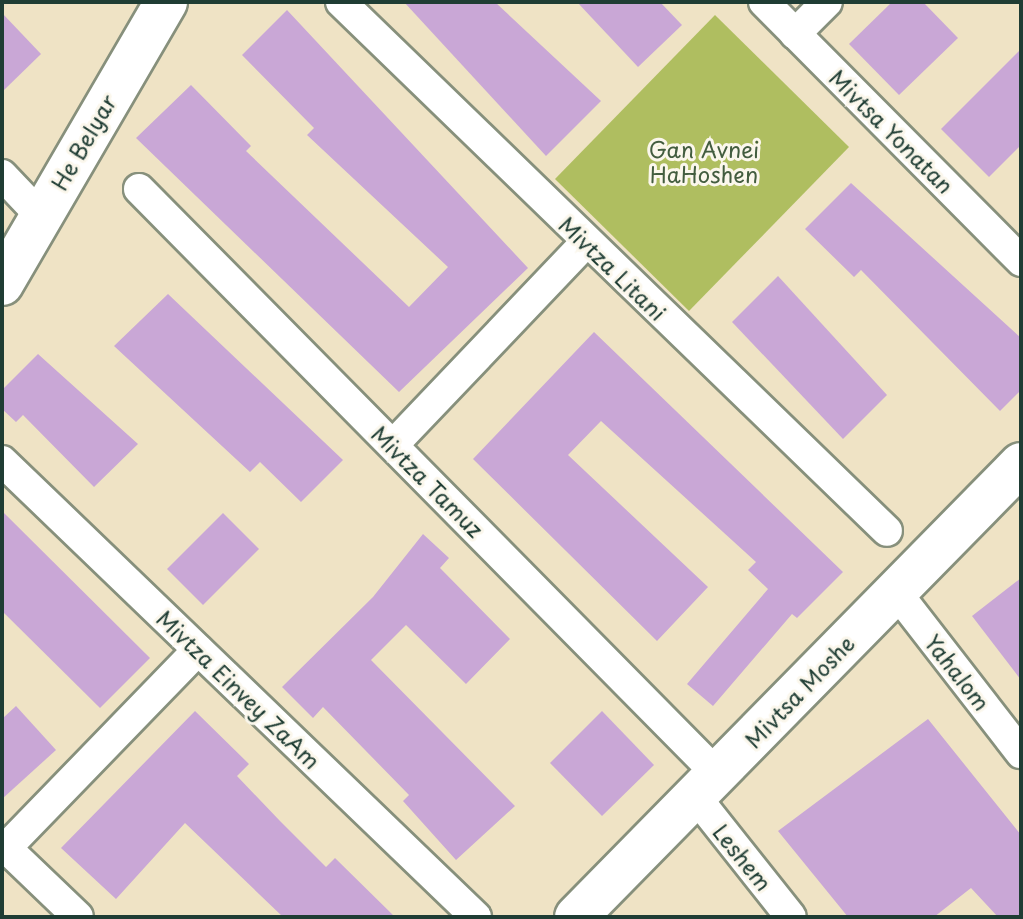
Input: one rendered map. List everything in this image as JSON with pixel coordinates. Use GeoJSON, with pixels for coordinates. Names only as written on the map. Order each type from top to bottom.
{"type":"FeatureCollection","features":[{"type":"Feature","properties":{"kind":"street","name":"He BeIyar"},"geometry":{"type":"LineString","coordinates":[[2,284],[166,2]]}},
{"type":"Feature","properties":{"kind":"street","name":"Mivtza Litani"},"geometry":{"type":"LineString","coordinates":[[341,2],[887,531]]}},
{"type":"Feature","properties":{"kind":"street","name":"Mivtsa Yonatan"},"geometry":{"type":"LineString","coordinates":[[764,2],[1021,261]]}},
{"type":"Feature","properties":{"kind":"street"},"geometry":{"type":"LineString","coordinates":[[795,34],[827,2]]}},
{"type":"Feature","properties":{"kind":"street"},"geometry":{"type":"LineString","coordinates":[[2,175],[40,215]]}},
{"type":"Feature","properties":{"kind":"street","name":"Mivtza Tamuz"},"geometry":{"type":"LineString","coordinates":[[139,189],[393,445],[706,785]]}},
{"type":"Feature","properties":{"kind":"street"},"geometry":{"type":"LineString","coordinates":[[393,445],[586,242]]}},
{"type":"Feature","properties":{"kind":"street","name":"Mivtza Einvey ZaAm"},"geometry":{"type":"LineString","coordinates":[[2,461],[476,917]]}},
{"type":"Feature","properties":{"kind":"street","name":"Mivtsa Moshe"},"geometry":{"type":"LineString","coordinates":[[576,917],[1021,464]]}},
{"type":"Feature","properties":{"kind":"street","name":"Yahalom"},"geometry":{"type":"LineString","coordinates":[[896,592],[1021,753]]}},
{"type":"Feature","properties":{"kind":"street"},"geometry":{"type":"LineString","coordinates":[[78,917],[4,846],[198,650]]}},
{"type":"Feature","properties":{"kind":"street","name":"Leshem"},"geometry":{"type":"LineString","coordinates":[[706,785],[791,917]]}},
{"type":"Feature","properties":{"kind":"green space","name":"Gan Avnei HaHoshen"},"geometry":{"type":"Polygon","coordinates":[[[715,15],[849,147],[689,311],[555,179],[715,15]]]}},
{"type":"Feature","properties":{"kind":"building"},"geometry":{"type":"Polygon","coordinates":[[[404,2],[495,2],[601,101],[546,156],[404,2]]]}},
{"type":"Feature","properties":{"kind":"building"},"geometry":{"type":"Polygon","coordinates":[[[577,2],[660,2],[682,25],[638,67],[577,2]]]}},
{"type":"Feature","properties":{"kind":"building"},"geometry":{"type":"Polygon","coordinates":[[[892,2],[923,2],[958,38],[899,95],[849,44],[892,2]]]}},
{"type":"Feature","properties":{"kind":"building"},"geometry":{"type":"Polygon","coordinates":[[[287,10],[528,268],[399,392],[136,138],[191,85],[251,146],[246,151],[409,307],[448,267],[307,135],[314,128],[242,55],[287,10]]]}},
{"type":"Feature","properties":{"kind":"building"},"geometry":{"type":"Polygon","coordinates":[[[2,13],[41,54],[2,92],[2,13]]]}},
{"type":"Feature","properties":{"kind":"building"},"geometry":{"type":"Polygon","coordinates":[[[1021,49],[1021,145],[989,177],[941,129],[1021,49]]]}},
{"type":"Feature","properties":{"kind":"building"},"geometry":{"type":"Polygon","coordinates":[[[851,183],[1021,338],[1021,390],[1000,411],[861,270],[854,277],[805,229],[851,183]]]}},
{"type":"Feature","properties":{"kind":"building"},"geometry":{"type":"Polygon","coordinates":[[[778,276],[887,395],[843,439],[732,322],[778,276]]]}},
{"type":"Feature","properties":{"kind":"building"},"geometry":{"type":"Polygon","coordinates":[[[168,294],[343,460],[301,502],[260,462],[250,472],[114,346],[168,294]]]}},
{"type":"Feature","properties":{"kind":"building"},"geometry":{"type":"Polygon","coordinates":[[[594,332],[843,572],[797,618],[792,614],[713,706],[687,684],[768,589],[748,570],[756,562],[601,421],[568,455],[708,587],[657,641],[473,459],[594,332]]]}},
{"type":"Feature","properties":{"kind":"building"},"geometry":{"type":"Polygon","coordinates":[[[38,354],[138,444],[94,487],[23,415],[16,422],[2,409],[2,390],[38,354]]]}},
{"type":"Feature","properties":{"kind":"building"},"geometry":{"type":"Polygon","coordinates":[[[2,511],[150,658],[100,708],[2,611],[2,511]]]}},
{"type":"Feature","properties":{"kind":"building"},"geometry":{"type":"Polygon","coordinates":[[[223,513],[259,549],[203,605],[167,569],[223,513]]]}},
{"type":"Feature","properties":{"kind":"building"},"geometry":{"type":"Polygon","coordinates":[[[423,534],[449,558],[440,568],[510,639],[466,684],[406,625],[371,660],[515,806],[456,860],[403,801],[409,795],[323,707],[313,718],[282,687],[373,597],[423,534]]]}},
{"type":"Feature","properties":{"kind":"building"},"geometry":{"type":"Polygon","coordinates":[[[1021,578],[1021,680],[972,616],[1021,578]]]}},
{"type":"Feature","properties":{"kind":"building"},"geometry":{"type":"Polygon","coordinates":[[[16,706],[56,750],[2,799],[2,719],[16,706]]]}},
{"type":"Feature","properties":{"kind":"building"},"geometry":{"type":"Polygon","coordinates":[[[195,711],[249,764],[237,776],[280,821],[326,867],[335,858],[395,917],[283,917],[185,823],[116,899],[61,848],[195,711]]]}},
{"type":"Feature","properties":{"kind":"building"},"geometry":{"type":"Polygon","coordinates":[[[602,711],[654,765],[602,816],[550,763],[602,711]]]}},
{"type":"Feature","properties":{"kind":"building"},"geometry":{"type":"Polygon","coordinates":[[[928,719],[1021,835],[1021,917],[998,917],[971,888],[934,917],[848,917],[778,831],[928,719]]]}}]}
